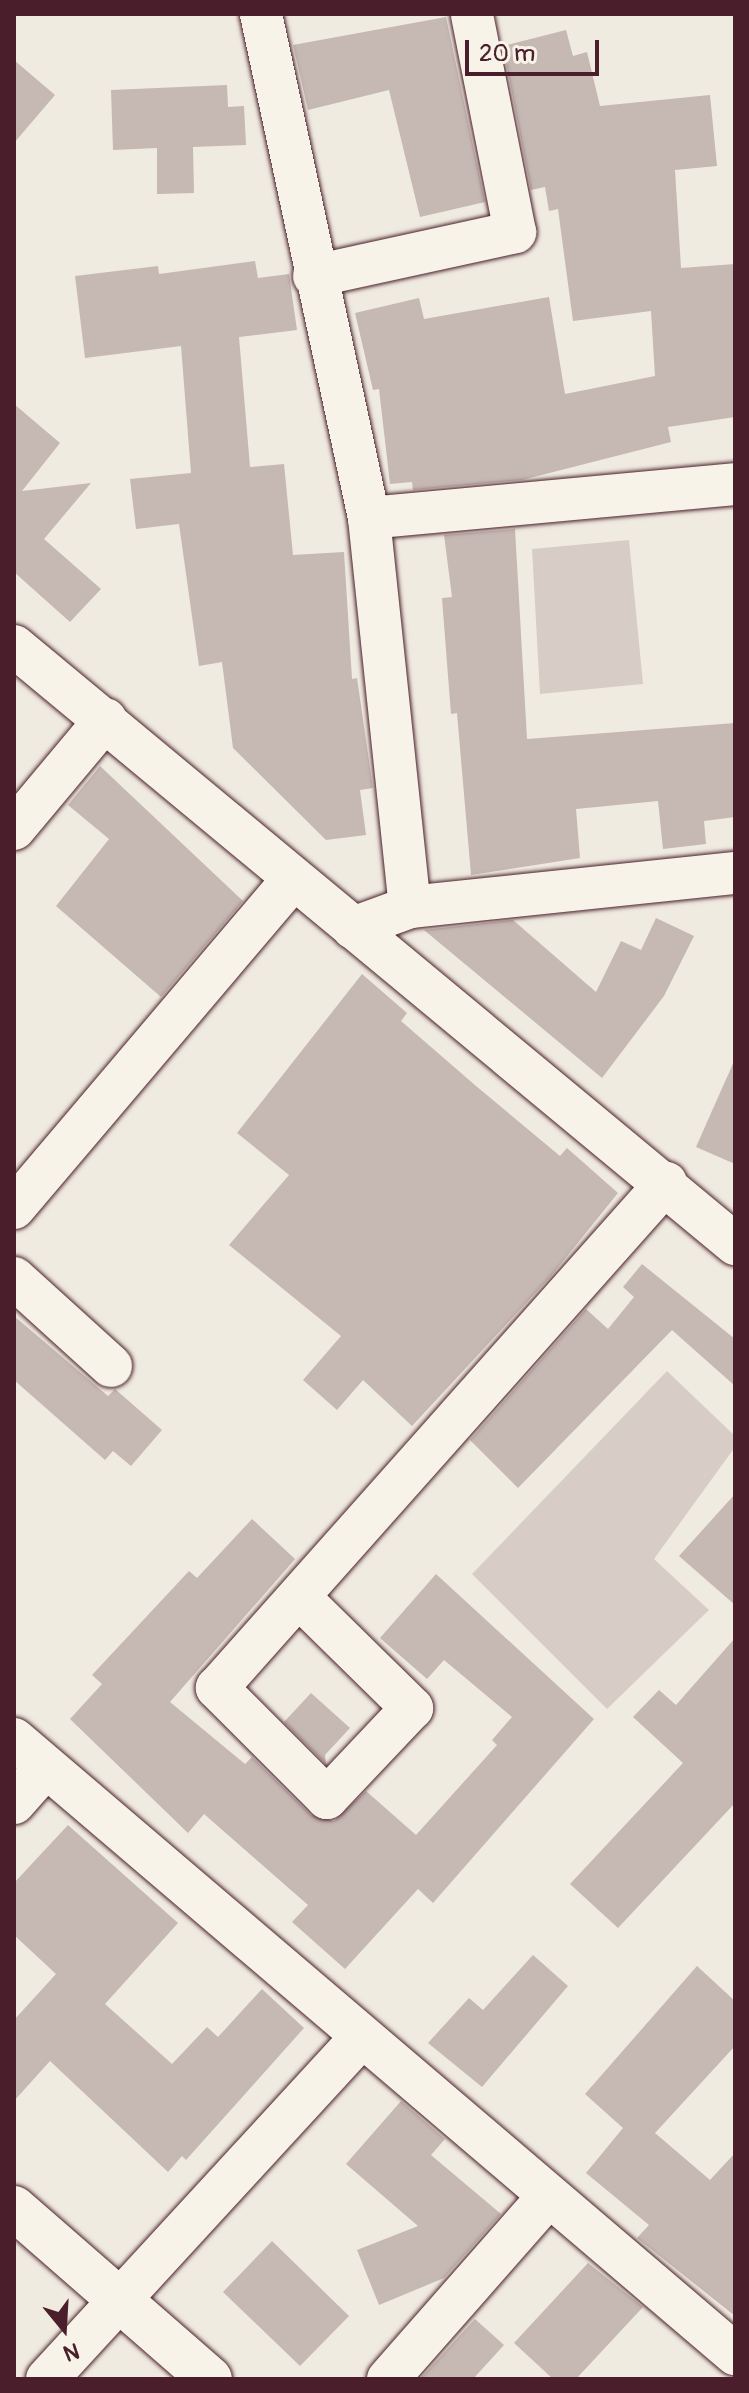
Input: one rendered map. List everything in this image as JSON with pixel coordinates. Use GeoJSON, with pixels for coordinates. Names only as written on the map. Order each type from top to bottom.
{"type":"FeatureCollection","features":[{"type":"Feature","properties":{"kind":"street"},"geometry":{"type":"LineString","coordinates":[[261,14],[314,276],[369,518],[410,907]]}},
{"type":"Feature","properties":{"kind":"street"},"geometry":{"type":"LineString","coordinates":[[314,276],[515,232],[472,14]]}},
{"type":"Feature","properties":{"kind":"street"},"geometry":{"type":"LineString","coordinates":[[369,518],[735,484]]}},
{"type":"Feature","properties":{"kind":"street"},"geometry":{"type":"LineString","coordinates":[[14,646],[106,719],[291,881],[666,1183],[735,1244]]}},
{"type":"Feature","properties":{"kind":"street"},"geometry":{"type":"LineString","coordinates":[[14,829],[106,719]]}},
{"type":"Feature","properties":{"kind":"street"},"geometry":{"type":"LineString","coordinates":[[353,928],[410,907],[735,873]]}},
{"type":"Feature","properties":{"kind":"street"},"geometry":{"type":"LineString","coordinates":[[14,1208],[291,881]]}},
{"type":"Feature","properties":{"kind":"street"},"geometry":{"type":"LineString","coordinates":[[301,1599],[412,1708],[327,1798],[217,1688],[301,1599],[666,1183]]}},
{"type":"Feature","properties":{"kind":"street"},"geometry":{"type":"LineString","coordinates":[[14,1278],[111,1366]]}},
{"type":"Feature","properties":{"kind":"street"},"geometry":{"type":"LineString","coordinates":[[14,1739],[735,2354]]}},
{"type":"Feature","properties":{"kind":"street"},"geometry":{"type":"LineString","coordinates":[[14,1803],[46,1767]]}},
{"type":"Feature","properties":{"kind":"street"},"geometry":{"type":"LineString","coordinates":[[47,2379],[361,2038]]}},
{"type":"Feature","properties":{"kind":"street"},"geometry":{"type":"LineString","coordinates":[[388,2379],[548,2197]]}},
{"type":"Feature","properties":{"kind":"street"},"geometry":{"type":"LineString","coordinates":[[14,2208],[210,2379]]}},
{"type":"Feature","properties":{"kind":"shaded area"},"geometry":{"type":"Polygon","coordinates":[[[629,540],[643,684],[540,694],[532,549],[629,540]]]}},
{"type":"Feature","properties":{"kind":"shaded area"},"geometry":{"type":"Polygon","coordinates":[[[667,1371],[735,1436],[735,1447],[654,1559],[709,1610],[607,1709],[472,1574],[667,1371]]]}},
{"type":"Feature","properties":{"kind":"building"},"geometry":{"type":"Polygon","coordinates":[[[446,17],[485,202],[420,217],[389,90],[308,110],[293,45],[446,17]]]}},
{"type":"Feature","properties":{"kind":"building"},"geometry":{"type":"Polygon","coordinates":[[[566,30],[573,56],[587,52],[600,106],[710,95],[717,166],[675,170],[681,268],[735,264],[735,417],[668,427],[671,442],[522,480],[413,490],[412,482],[390,484],[379,389],[373,390],[355,313],[419,298],[424,319],[549,297],[565,394],[655,376],[651,311],[573,321],[558,209],[549,211],[545,187],[531,190],[503,46],[566,30]]]}},
{"type":"Feature","properties":{"kind":"building"},"geometry":{"type":"Polygon","coordinates":[[[14,60],[55,95],[14,143],[14,60]]]}},
{"type":"Feature","properties":{"kind":"building"},"geometry":{"type":"Polygon","coordinates":[[[227,85],[228,107],[244,106],[246,145],[193,147],[194,193],[157,194],[157,148],[113,150],[111,90],[227,85]]]}},
{"type":"Feature","properties":{"kind":"building"},"geometry":{"type":"Polygon","coordinates":[[[255,261],[258,278],[289,274],[297,330],[239,337],[250,467],[284,464],[293,555],[344,552],[352,679],[357,678],[373,788],[360,790],[366,835],[326,840],[233,748],[222,662],[199,666],[179,524],[136,529],[130,479],[191,473],[181,346],[85,358],[75,276],[158,266],[159,274],[255,261]]]}},
{"type":"Feature","properties":{"kind":"building"},"geometry":{"type":"Polygon","coordinates":[[[14,404],[60,443],[22,491],[91,483],[44,539],[101,589],[70,622],[14,572],[14,404]]]}},
{"type":"Feature","properties":{"kind":"building"},"geometry":{"type":"Polygon","coordinates":[[[515,529],[527,739],[735,723],[735,817],[704,821],[706,844],[663,849],[658,801],[576,809],[580,858],[471,875],[457,713],[451,714],[442,598],[452,597],[444,535],[515,529]]]}},
{"type":"Feature","properties":{"kind":"building"},"geometry":{"type":"Polygon","coordinates":[[[100,766],[243,901],[161,997],[56,906],[109,839],[68,805],[100,766]]]}},
{"type":"Feature","properties":{"kind":"building"},"geometry":{"type":"Polygon","coordinates":[[[656,918],[694,936],[664,996],[602,1078],[424,930],[513,920],[596,992],[621,941],[641,950],[656,918]]]}},
{"type":"Feature","properties":{"kind":"building"},"geometry":{"type":"Polygon","coordinates":[[[362,974],[407,1013],[401,1021],[476,1086],[560,1156],[567,1148],[618,1193],[551,1276],[412,1426],[363,1380],[337,1410],[303,1380],[341,1336],[229,1245],[289,1175],[237,1133],[362,974]]]}},
{"type":"Feature","properties":{"kind":"building"},"geometry":{"type":"Polygon","coordinates":[[[735,1059],[735,1164],[696,1147],[735,1059]]]}},
{"type":"Feature","properties":{"kind":"building"},"geometry":{"type":"Polygon","coordinates":[[[642,1264],[735,1339],[735,1386],[672,1330],[518,1488],[470,1440],[586,1309],[608,1329],[634,1297],[623,1287],[642,1264]]]}},
{"type":"Feature","properties":{"kind":"building"},"geometry":{"type":"Polygon","coordinates":[[[14,1316],[108,1396],[115,1389],[162,1430],[131,1466],[113,1451],[105,1460],[14,1380],[14,1316]]]}},
{"type":"Feature","properties":{"kind":"building"},"geometry":{"type":"Polygon","coordinates":[[[735,1494],[735,1605],[679,1556],[735,1494]]]}},
{"type":"Feature","properties":{"kind":"building"},"geometry":{"type":"Polygon","coordinates":[[[252,1519],[295,1559],[170,1702],[245,1764],[252,1757],[311,1815],[334,1821],[366,1791],[416,1835],[497,1745],[492,1740],[512,1717],[444,1660],[427,1679],[380,1638],[436,1574],[594,1719],[433,1903],[418,1889],[345,1969],[292,1922],[308,1905],[204,1814],[188,1833],[70,1719],[102,1684],[92,1675],[189,1571],[197,1578],[252,1519]]]}},
{"type":"Feature","properties":{"kind":"building"},"geometry":{"type":"Polygon","coordinates":[[[735,1638],[735,1803],[618,1928],[570,1884],[683,1763],[633,1717],[659,1690],[676,1705],[735,1638]]]}},
{"type":"Feature","properties":{"kind":"building"},"geometry":{"type":"Polygon","coordinates":[[[311,1693],[350,1728],[325,1755],[326,1764],[284,1722],[311,1693]]]}},
{"type":"Feature","properties":{"kind":"building"},"geometry":{"type":"Polygon","coordinates":[[[68,1825],[178,1923],[105,2004],[172,2064],[207,2027],[218,2037],[262,1989],[304,2028],[186,2160],[182,2156],[168,2172],[50,2061],[14,2101],[14,2020],[56,1974],[14,1935],[14,1883],[68,1825]]]}},
{"type":"Feature","properties":{"kind":"building"},"geometry":{"type":"Polygon","coordinates":[[[533,1955],[568,1986],[482,2087],[428,2043],[469,1998],[483,2010],[533,1955]]]}},
{"type":"Feature","properties":{"kind":"building"},"geometry":{"type":"Polygon","coordinates":[[[697,1966],[735,2001],[735,2046],[655,2133],[710,2180],[735,2153],[735,2316],[637,2238],[649,2225],[586,2173],[623,2128],[585,2094],[697,1966]]]}},
{"type":"Feature","properties":{"kind":"building"},"geometry":{"type":"Polygon","coordinates":[[[401,2101],[445,2139],[431,2155],[501,2214],[444,2278],[379,2305],[357,2250],[418,2226],[346,2164],[401,2101]]]}},
{"type":"Feature","properties":{"kind":"building"},"geometry":{"type":"Polygon","coordinates":[[[272,2241],[349,2316],[300,2366],[223,2292],[272,2241]]]}},
{"type":"Feature","properties":{"kind":"building"},"geometry":{"type":"Polygon","coordinates":[[[588,2263],[643,2307],[576,2379],[553,2379],[514,2343],[588,2263]]]}},
{"type":"Feature","properties":{"kind":"building"},"geometry":{"type":"Polygon","coordinates":[[[475,2319],[504,2345],[473,2379],[420,2379],[475,2319]]]}}]}
